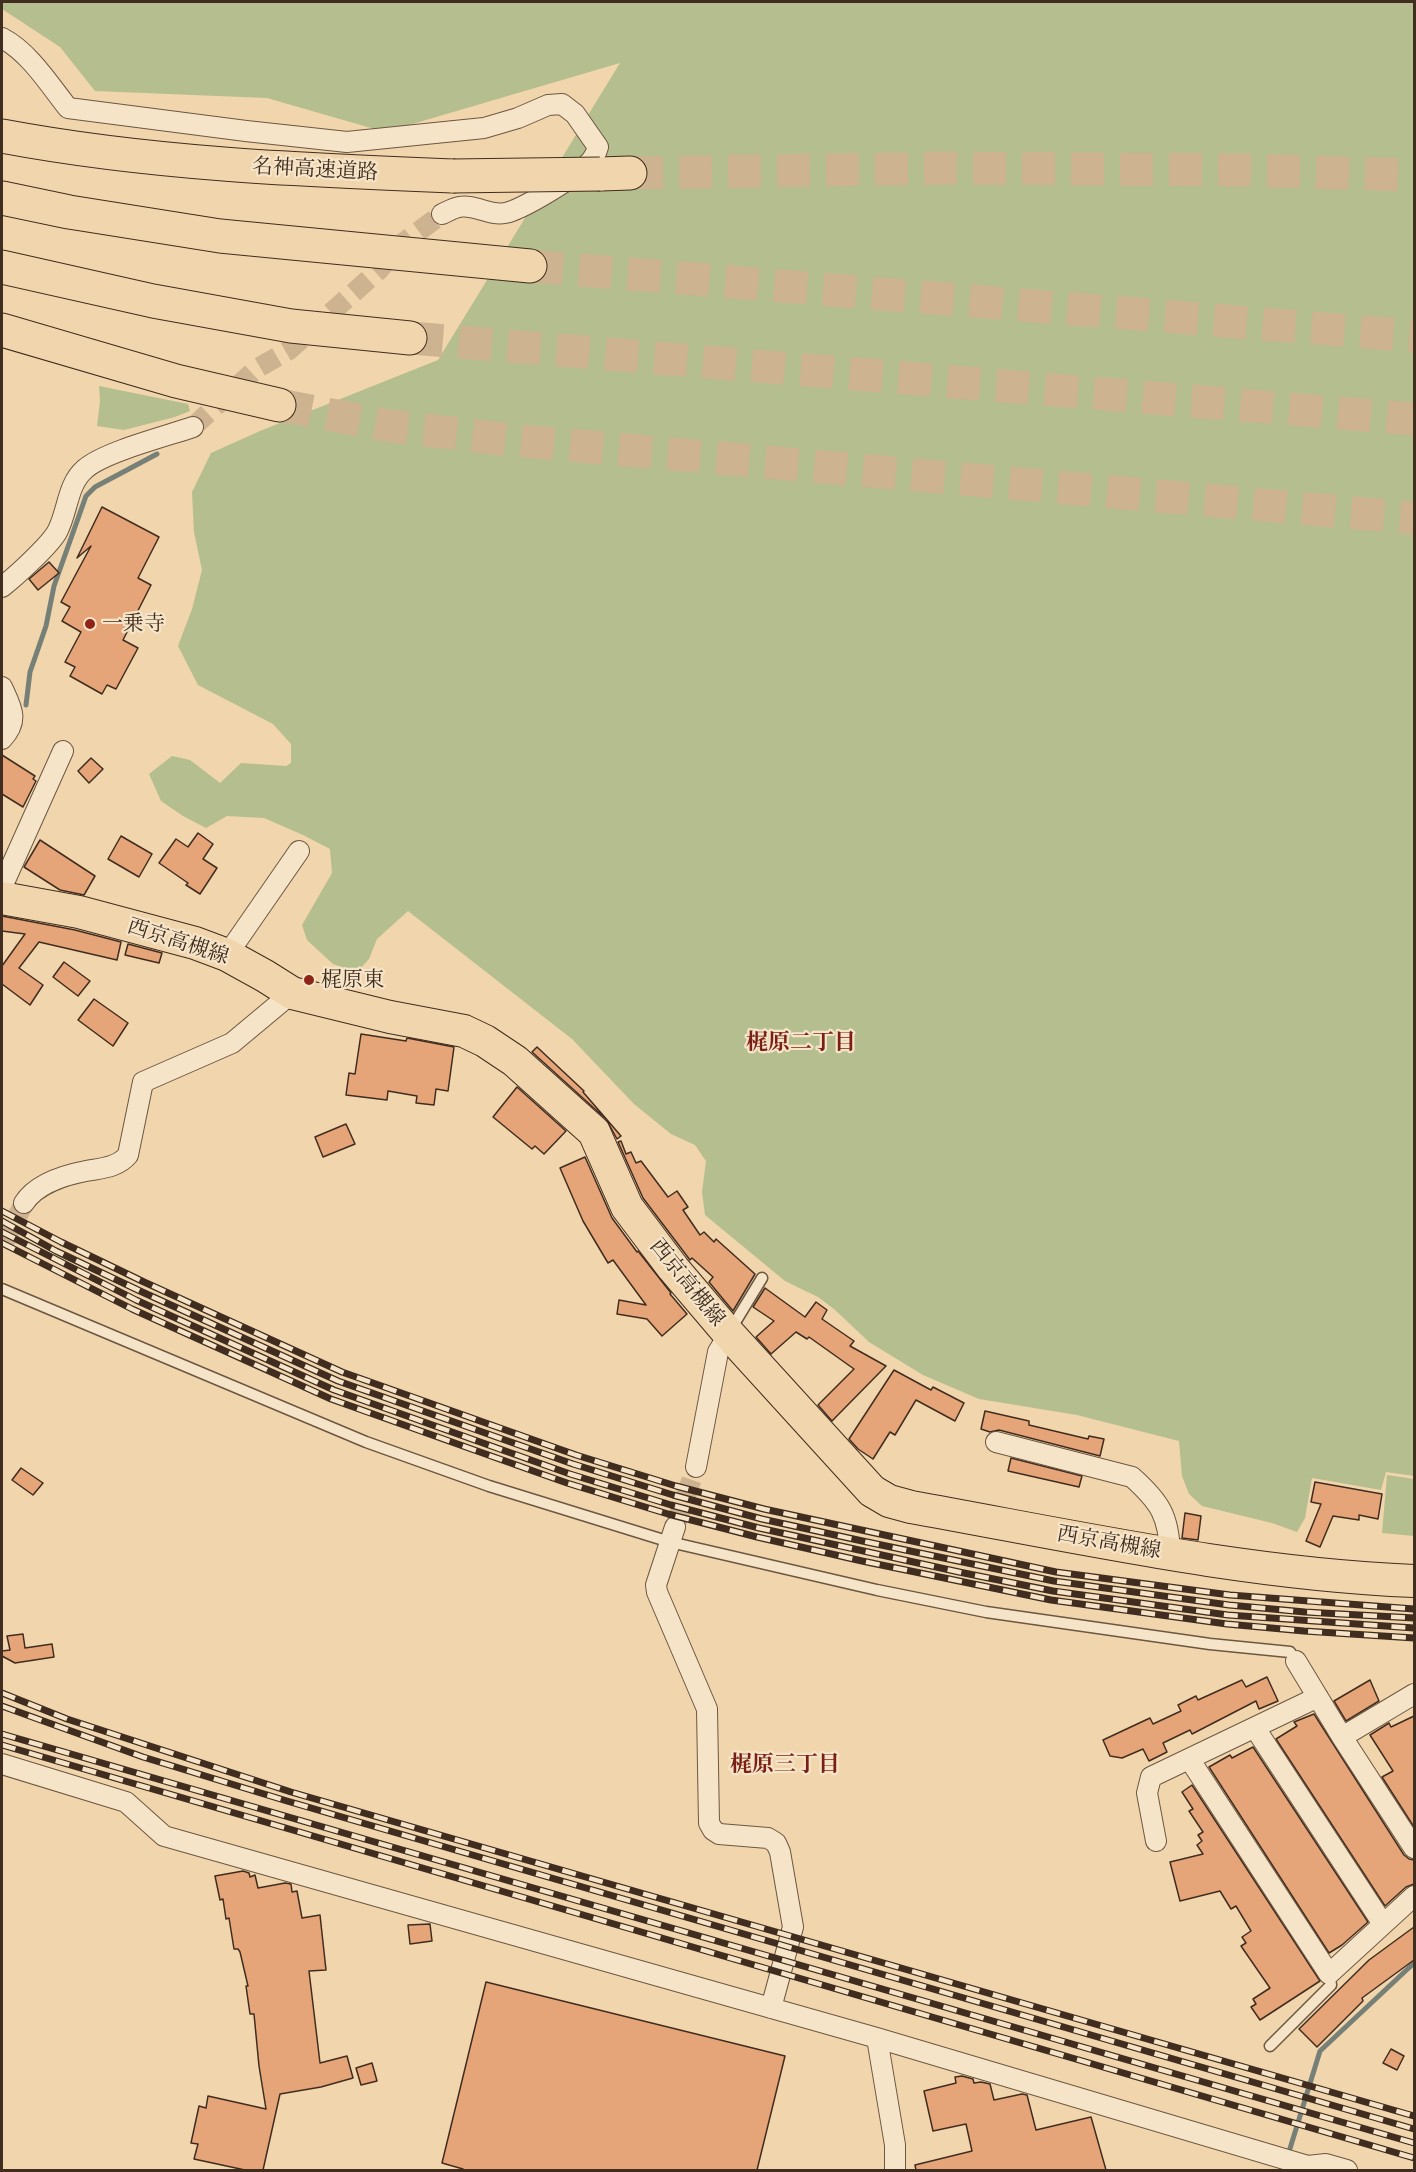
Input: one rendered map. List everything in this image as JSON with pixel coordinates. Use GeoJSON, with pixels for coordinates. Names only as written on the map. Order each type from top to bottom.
{"type":"FeatureCollection","features":[{"type":"Feature","properties":{"kind":"highway","name":"名神高速道路"},"geometry":{"type":"LineString","coordinates":[[2,136],[152,159],[285,169],[453,176],[615,174]]}},
{"type":"Feature","properties":{"kind":"highway"},"geometry":{"type":"LineString","coordinates":[[2,198],[69,212],[220,236],[530,266]]}},
{"type":"Feature","properties":{"kind":"highway"},"geometry":{"type":"LineString","coordinates":[[2,267],[153,301],[291,326],[410,338]]}},
{"type":"Feature","properties":{"kind":"highway"},"geometry":{"type":"LineString","coordinates":[[2,330],[176,381],[279,405]]}},
{"type":"Feature","properties":{"kind":"main road","name":"西京高槻線"},"geometry":{"type":"LineString","coordinates":[[2,898],[79,912],[195,943],[227,955],[265,975],[292,993],[390,1017],[464,1031],[485,1041],[514,1061],[594,1132],[627,1207],[673,1268],[729,1334],[880,1497],[911,1507],[1170,1554],[1356,1578],[1414,1581]]}},
{"type":"Feature","properties":{"kind":"street"},"geometry":{"type":"LineString","coordinates":[[2,38],[12,44],[37,69],[68,108],[347,142],[484,128],[518,118],[548,105],[562,104],[575,114],[598,147],[596,156],[583,169],[519,208],[505,213],[494,213],[468,206],[458,207],[442,214]]}},
{"type":"Feature","properties":{"kind":"street"},"geometry":{"type":"LineString","coordinates":[[2,587],[15,577],[56,533],[74,482],[85,469],[100,459],[193,427]]}},
{"type":"Feature","properties":{"kind":"street"},"geometry":{"type":"LineString","coordinates":[[2,687],[13,717],[10,729],[2,738]]}},
{"type":"Feature","properties":{"kind":"street"},"geometry":{"type":"LineString","coordinates":[[2,887],[63,751]]}},
{"type":"Feature","properties":{"kind":"street"},"geometry":{"type":"LineString","coordinates":[[227,955],[299,851]]}},
{"type":"Feature","properties":{"kind":"street"},"geometry":{"type":"LineString","coordinates":[[24,1203],[41,1187],[84,1171],[105,1168],[122,1162],[128,1155],[144,1082],[232,1043],[292,993]]}},
{"type":"Feature","properties":{"kind":"street"},"geometry":{"type":"LineString","coordinates":[[696,1467],[718,1352],[729,1334]]}},
{"type":"Feature","properties":{"kind":"street"},"geometry":{"type":"LineString","coordinates":[[996,1442],[1132,1477],[1145,1489],[1166,1517],[1170,1535],[1170,1554]]}},
{"type":"Feature","properties":{"kind":"street"},"geometry":{"type":"LineString","coordinates":[[672,1534],[656,1585],[707,1710],[709,1823],[719,1834],[768,1838],[776,1843],[780,1851],[793,1926],[771,2008]]}},
{"type":"Feature","properties":{"kind":"street"},"geometry":{"type":"LineString","coordinates":[[1296,1661],[1414,1848]]}},
{"type":"Feature","properties":{"kind":"street"},"geometry":{"type":"LineString","coordinates":[[1342,1737],[1414,1694]]}},
{"type":"Feature","properties":{"kind":"street"},"geometry":{"type":"LineString","coordinates":[[1156,1841],[1147,1793],[1151,1777],[1318,1697]]}},
{"type":"Feature","properties":{"kind":"street"},"geometry":{"type":"LineString","coordinates":[[1255,1728],[1383,1924]]}},
{"type":"Feature","properties":{"kind":"street"},"geometry":{"type":"LineString","coordinates":[[1190,1760],[1329,1974],[1414,1896]]}},
{"type":"Feature","properties":{"kind":"street"},"geometry":{"type":"LineString","coordinates":[[2,1764],[126,1803],[165,1836],[877,2038],[1293,2164],[1326,2164],[1347,2170]]}},
{"type":"Feature","properties":{"kind":"street"},"geometry":{"type":"LineString","coordinates":[[877,2038],[895,2145],[895,2170]]}},
{"type":"Feature","properties":{"kind":"lane"},"geometry":{"type":"LineString","coordinates":[[729,1334],[762,1278]]}},
{"type":"Feature","properties":{"kind":"lane"},"geometry":{"type":"LineString","coordinates":[[2,1289],[366,1442],[489,1486],[877,1590],[986,1612],[1210,1644],[1290,1652],[1296,1661]]}},
{"type":"Feature","properties":{"kind":"lane"},"geometry":{"type":"LineString","coordinates":[[1270,2046],[1331,1985],[1329,1974]]}},
{"type":"Feature","properties":{"kind":"green space"},"geometry":{"type":"Polygon","coordinates":[[[2,2],[1414,2],[1414,1476],[1386,1472],[1381,1490],[1312,1478],[1305,1518],[1297,1532],[1272,1523],[1202,1506],[1189,1494],[1182,1476],[1179,1441],[1077,1415],[979,1399],[923,1375],[869,1342],[818,1297],[785,1281],[705,1215],[702,1192],[706,1161],[695,1145],[671,1134],[634,1104],[572,1039],[408,911],[377,939],[369,959],[357,972],[333,964],[307,940],[302,925],[332,873],[330,849],[264,818],[227,816],[206,828],[161,801],[149,774],[172,756],[190,760],[220,783],[241,763],[286,766],[291,763],[291,744],[273,724],[198,685],[178,646],[192,609],[202,570],[194,532],[192,492],[211,453],[438,360],[620,63],[385,132],[267,98],[95,91],[60,47],[2,9],[2,2]]]}},
{"type":"Feature","properties":{"kind":"green space"},"geometry":{"type":"Polygon","coordinates":[[[99,386],[188,404],[190,411],[124,430],[97,426],[99,386]]]}},
{"type":"Feature","properties":{"kind":"green space"},"geometry":{"type":"Polygon","coordinates":[[[1387,1475],[1414,1479],[1414,1536],[1382,1533],[1387,1475]]]}},
{"type":"Feature","properties":{"kind":"building"},"geometry":{"type":"Polygon","coordinates":[[[102,507],[159,537],[138,578],[151,585],[123,640],[138,648],[116,689],[107,685],[102,694],[70,676],[75,667],[65,662],[81,632],[62,621],[70,607],[61,602],[91,546],[77,558],[102,507]]]}},
{"type":"Feature","properties":{"kind":"building"},"geometry":{"type":"Polygon","coordinates":[[[49,562],[59,573],[38,590],[29,579],[49,562]]]}},
{"type":"Feature","properties":{"kind":"building"},"geometry":{"type":"Polygon","coordinates":[[[2,755],[35,776],[33,779],[36,781],[23,807],[2,794],[2,755]]]}},
{"type":"Feature","properties":{"kind":"building"},"geometry":{"type":"Polygon","coordinates":[[[91,758],[103,769],[89,783],[78,771],[91,758]]]}},
{"type":"Feature","properties":{"kind":"building"},"geometry":{"type":"Polygon","coordinates":[[[198,833],[213,844],[203,859],[217,868],[200,894],[159,863],[176,839],[188,847],[198,833]]]}},
{"type":"Feature","properties":{"kind":"building"},"geometry":{"type":"Polygon","coordinates":[[[121,836],[152,854],[139,877],[108,859],[121,836]]]}},
{"type":"Feature","properties":{"kind":"building"},"geometry":{"type":"Polygon","coordinates":[[[40,840],[95,876],[84,895],[60,890],[24,867],[40,840]]]}},
{"type":"Feature","properties":{"kind":"building"},"geometry":{"type":"Polygon","coordinates":[[[2,916],[75,930],[121,942],[117,960],[39,942],[19,968],[43,985],[30,1005],[2,984],[2,966],[25,934],[2,931],[2,916]]]}},
{"type":"Feature","properties":{"kind":"building"},"geometry":{"type":"Polygon","coordinates":[[[128,944],[162,953],[159,963],[125,955],[128,944]]]}},
{"type":"Feature","properties":{"kind":"building"},"geometry":{"type":"Polygon","coordinates":[[[64,962],[90,981],[78,996],[53,977],[64,962]]]}},
{"type":"Feature","properties":{"kind":"building"},"geometry":{"type":"Polygon","coordinates":[[[94,999],[128,1023],[113,1046],[78,1020],[94,999]]]}},
{"type":"Feature","properties":{"kind":"building"},"geometry":{"type":"Polygon","coordinates":[[[361,1034],[406,1041],[407,1038],[454,1047],[448,1091],[436,1089],[434,1105],[416,1103],[417,1096],[388,1091],[387,1100],[346,1095],[349,1073],[355,1074],[361,1034]]]}},
{"type":"Feature","properties":{"kind":"building"},"geometry":{"type":"Polygon","coordinates":[[[537,1047],[584,1091],[621,1136],[617,1139],[606,1119],[532,1052],[537,1047]]]}},
{"type":"Feature","properties":{"kind":"building"},"geometry":{"type":"Polygon","coordinates":[[[517,1087],[566,1131],[544,1154],[535,1146],[532,1149],[493,1117],[517,1087]]]}},
{"type":"Feature","properties":{"kind":"building"},"geometry":{"type":"Polygon","coordinates":[[[346,1124],[355,1144],[323,1157],[315,1137],[346,1124]]]}},
{"type":"Feature","properties":{"kind":"building"},"geometry":{"type":"Polygon","coordinates":[[[621,1141],[626,1154],[631,1152],[636,1163],[641,1161],[668,1197],[677,1191],[688,1207],[683,1210],[700,1235],[704,1232],[714,1242],[716,1239],[755,1274],[733,1311],[709,1282],[713,1277],[692,1258],[690,1260],[643,1198],[618,1142],[621,1141]]]}},
{"type":"Feature","properties":{"kind":"building"},"geometry":{"type":"Polygon","coordinates":[[[585,1157],[612,1218],[687,1314],[662,1336],[647,1319],[617,1314],[619,1300],[646,1305],[613,1260],[608,1263],[583,1221],[560,1168],[585,1157]]]}},
{"type":"Feature","properties":{"kind":"building"},"geometry":{"type":"Polygon","coordinates":[[[765,1288],[805,1317],[816,1302],[827,1310],[822,1319],[854,1341],[850,1346],[886,1366],[832,1421],[818,1405],[854,1369],[809,1337],[807,1339],[796,1332],[771,1354],[756,1337],[774,1321],[753,1307],[765,1288]]]}},
{"type":"Feature","properties":{"kind":"building"},"geometry":{"type":"Polygon","coordinates":[[[894,1370],[931,1390],[933,1387],[964,1403],[955,1421],[916,1400],[895,1435],[890,1432],[873,1459],[858,1449],[849,1439],[894,1370]]]}},
{"type":"Feature","properties":{"kind":"building"},"geometry":{"type":"Polygon","coordinates":[[[985,1411],[1029,1421],[1029,1425],[1088,1439],[1089,1436],[1104,1439],[1100,1456],[999,1430],[990,1432],[981,1429],[985,1411]]]}},
{"type":"Feature","properties":{"kind":"building"},"geometry":{"type":"Polygon","coordinates":[[[1011,1458],[1082,1476],[1079,1487],[1008,1471],[1011,1458]]]}},
{"type":"Feature","properties":{"kind":"building"},"geometry":{"type":"Polygon","coordinates":[[[21,1468],[43,1483],[33,1495],[12,1480],[21,1468]]]}},
{"type":"Feature","properties":{"kind":"building"},"geometry":{"type":"Polygon","coordinates":[[[1315,1482],[1382,1494],[1378,1519],[1359,1515],[1359,1520],[1333,1516],[1320,1547],[1306,1541],[1321,1504],[1311,1502],[1315,1482]]]}},
{"type":"Feature","properties":{"kind":"building"},"geometry":{"type":"Polygon","coordinates":[[[1185,1513],[1201,1516],[1198,1540],[1182,1538],[1185,1513]]]}},
{"type":"Feature","properties":{"kind":"building"},"geometry":{"type":"Polygon","coordinates":[[[23,1634],[25,1648],[52,1644],[54,1657],[15,1663],[2,1656],[2,1651],[10,1650],[7,1636],[23,1634]]]}},
{"type":"Feature","properties":{"kind":"building"},"geometry":{"type":"Polygon","coordinates":[[[1267,1677],[1278,1701],[1259,1709],[1256,1701],[1192,1734],[1190,1730],[1163,1743],[1167,1752],[1149,1761],[1143,1749],[1122,1758],[1110,1756],[1103,1740],[1150,1718],[1153,1724],[1181,1711],[1178,1705],[1196,1696],[1198,1700],[1242,1680],[1246,1687],[1267,1677]]]}},
{"type":"Feature","properties":{"kind":"building"},"geometry":{"type":"Polygon","coordinates":[[[1370,1680],[1379,1701],[1346,1721],[1334,1701],[1370,1680]]]}},
{"type":"Feature","properties":{"kind":"building"},"geometry":{"type":"Polygon","coordinates":[[[1314,1714],[1404,1855],[1414,1860],[1414,1884],[1406,1887],[1385,1906],[1276,1739],[1297,1726],[1294,1722],[1314,1714]]]}},
{"type":"Feature","properties":{"kind":"building"},"geometry":{"type":"Polygon","coordinates":[[[1414,1716],[1414,1827],[1382,1777],[1393,1771],[1370,1735],[1389,1723],[1391,1727],[1414,1716]]]}},
{"type":"Feature","properties":{"kind":"building"},"geometry":{"type":"Polygon","coordinates":[[[1253,1747],[1368,1922],[1342,1945],[1329,1953],[1209,1767],[1230,1755],[1232,1758],[1253,1747]]]}},
{"type":"Feature","properties":{"kind":"building"},"geometry":{"type":"Polygon","coordinates":[[[1192,1785],[1320,1981],[1260,2020],[1251,2007],[1256,2004],[1253,1999],[1270,1988],[1241,1946],[1246,1943],[1242,1937],[1251,1931],[1236,1906],[1231,1909],[1220,1891],[1180,1901],[1170,1862],[1203,1854],[1197,1845],[1202,1841],[1198,1835],[1203,1832],[1189,1811],[1193,1809],[1182,1792],[1192,1785]]]}},
{"type":"Feature","properties":{"kind":"building"},"geometry":{"type":"Polygon","coordinates":[[[243,1871],[249,1873],[250,1877],[255,1875],[258,1888],[291,1884],[292,1892],[297,1891],[302,1918],[320,1915],[326,1970],[309,1971],[320,2063],[347,2056],[353,2078],[321,2087],[280,2094],[263,2170],[245,2170],[194,2159],[198,2144],[191,2143],[199,2106],[206,2108],[208,2096],[266,2109],[254,2014],[250,2014],[246,1986],[248,1986],[240,1952],[234,1949],[229,1918],[226,1919],[223,1899],[220,1900],[215,1876],[243,1871]]]}},
{"type":"Feature","properties":{"kind":"building"},"geometry":{"type":"Polygon","coordinates":[[[430,1924],[432,1941],[410,1944],[408,1925],[430,1924]]]}},
{"type":"Feature","properties":{"kind":"building"},"geometry":{"type":"Polygon","coordinates":[[[1414,1927],[1414,1960],[1362,1998],[1363,2001],[1317,2047],[1299,2029],[1369,1960],[1414,1927]]]}},
{"type":"Feature","properties":{"kind":"building"},"geometry":{"type":"Polygon","coordinates":[[[486,1982],[785,2056],[757,2170],[463,2170],[442,2163],[486,1982]]]}},
{"type":"Feature","properties":{"kind":"building"},"geometry":{"type":"Polygon","coordinates":[[[1391,2049],[1404,2056],[1397,2070],[1383,2063],[1391,2049]]]}},
{"type":"Feature","properties":{"kind":"building"},"geometry":{"type":"Polygon","coordinates":[[[372,2063],[377,2081],[361,2085],[356,2068],[372,2063]]]}},
{"type":"Feature","properties":{"kind":"building"},"geometry":{"type":"Polygon","coordinates":[[[955,2077],[973,2079],[974,2083],[990,2084],[994,2100],[1027,2095],[1036,2130],[1091,2117],[1106,2170],[916,2170],[915,2165],[972,2151],[966,2124],[933,2131],[924,2091],[956,2083],[955,2077]]]}},
{"type":"Feature","properties":{"kind":"waterway"},"geometry":{"type":"LineString","coordinates":[[26,705],[30,672],[46,626],[54,586],[86,496],[95,487],[157,454]]}},
{"type":"Feature","properties":{"kind":"waterway"},"geometry":{"type":"LineString","coordinates":[[1288,2155],[1320,2051],[1414,1963]]}},
{"type":"Feature","properties":{"kind":"tunnel"},"geometry":{"type":"LineString","coordinates":[[630,173],[951,168],[1239,170],[1414,175]]}},
{"type":"Feature","properties":{"kind":"tunnel"},"geometry":{"type":"LineString","coordinates":[[193,427],[256,369],[289,350],[379,270],[400,245],[442,214]]}},
{"type":"Feature","properties":{"kind":"tunnel"},"geometry":{"type":"LineString","coordinates":[[530,266],[1414,336]]}},
{"type":"Feature","properties":{"kind":"tunnel"},"geometry":{"type":"LineString","coordinates":[[410,338],[1414,419]]}},
{"type":"Feature","properties":{"kind":"tunnel"},"geometry":{"type":"LineString","coordinates":[[279,405],[390,426],[511,440],[1414,518]]}},
{"type":"Feature","properties":{"kind":"tunnel"},"geometry":{"type":"LineString","coordinates":[[2,1247],[24,1203]]}},
{"type":"Feature","properties":{"kind":"tunnel"},"geometry":{"type":"LineString","coordinates":[[675,1527],[696,1467]]}},
{"type":"Feature","properties":{"kind":"railway"},"geometry":{"type":"LineString","coordinates":[[2,1211],[144,1282],[342,1372],[576,1455],[676,1486],[764,1509],[1056,1572],[1230,1595],[1414,1609]]}},
{"type":"Feature","properties":{"kind":"railway"},"geometry":{"type":"LineString","coordinates":[[2,1221],[56,1251],[338,1381],[573,1464],[673,1495],[762,1519],[1054,1581],[1229,1605],[1414,1618]]}},
{"type":"Feature","properties":{"kind":"railway"},"geometry":{"type":"LineString","coordinates":[[2,1232],[136,1300],[334,1390],[570,1474],[671,1505],[759,1528],[1053,1591],[1228,1615],[1414,1628]]}},
{"type":"Feature","properties":{"kind":"railway"},"geometry":{"type":"LineString","coordinates":[[2,1243],[132,1309],[331,1399],[567,1483],[668,1514],[862,1561],[1051,1600],[1227,1624],[1414,1638]]}},
{"type":"Feature","properties":{"kind":"railway"},"geometry":{"type":"LineString","coordinates":[[2,1693],[67,1719],[291,1792],[1414,2116]]}},
{"type":"Feature","properties":{"kind":"railway"},"geometry":{"type":"LineString","coordinates":[[2,1706],[143,1757],[287,1801],[1414,2129]]}},
{"type":"Feature","properties":{"kind":"railway"},"geometry":{"type":"LineString","coordinates":[[2,1734],[1414,2143]]}},
{"type":"Feature","properties":{"kind":"railway"},"geometry":{"type":"LineString","coordinates":[[2,1745],[1414,2158]]}},
{"type":"Feature","properties":{"kind":"place","name":"一乗寺"},"geometry":{"type":"Point","coordinates":[90,624]}},
{"type":"Feature","properties":{"kind":"place","name":"梶原東"},"geometry":{"type":"Point","coordinates":[309,980]}},
{"type":"Feature","properties":{"kind":"district","name":"梶原二丁目"},"geometry":{"type":"Point","coordinates":[801,1043]}},
{"type":"Feature","properties":{"kind":"district","name":"梶原三丁目"},"geometry":{"type":"Point","coordinates":[785,1765]}}]}
